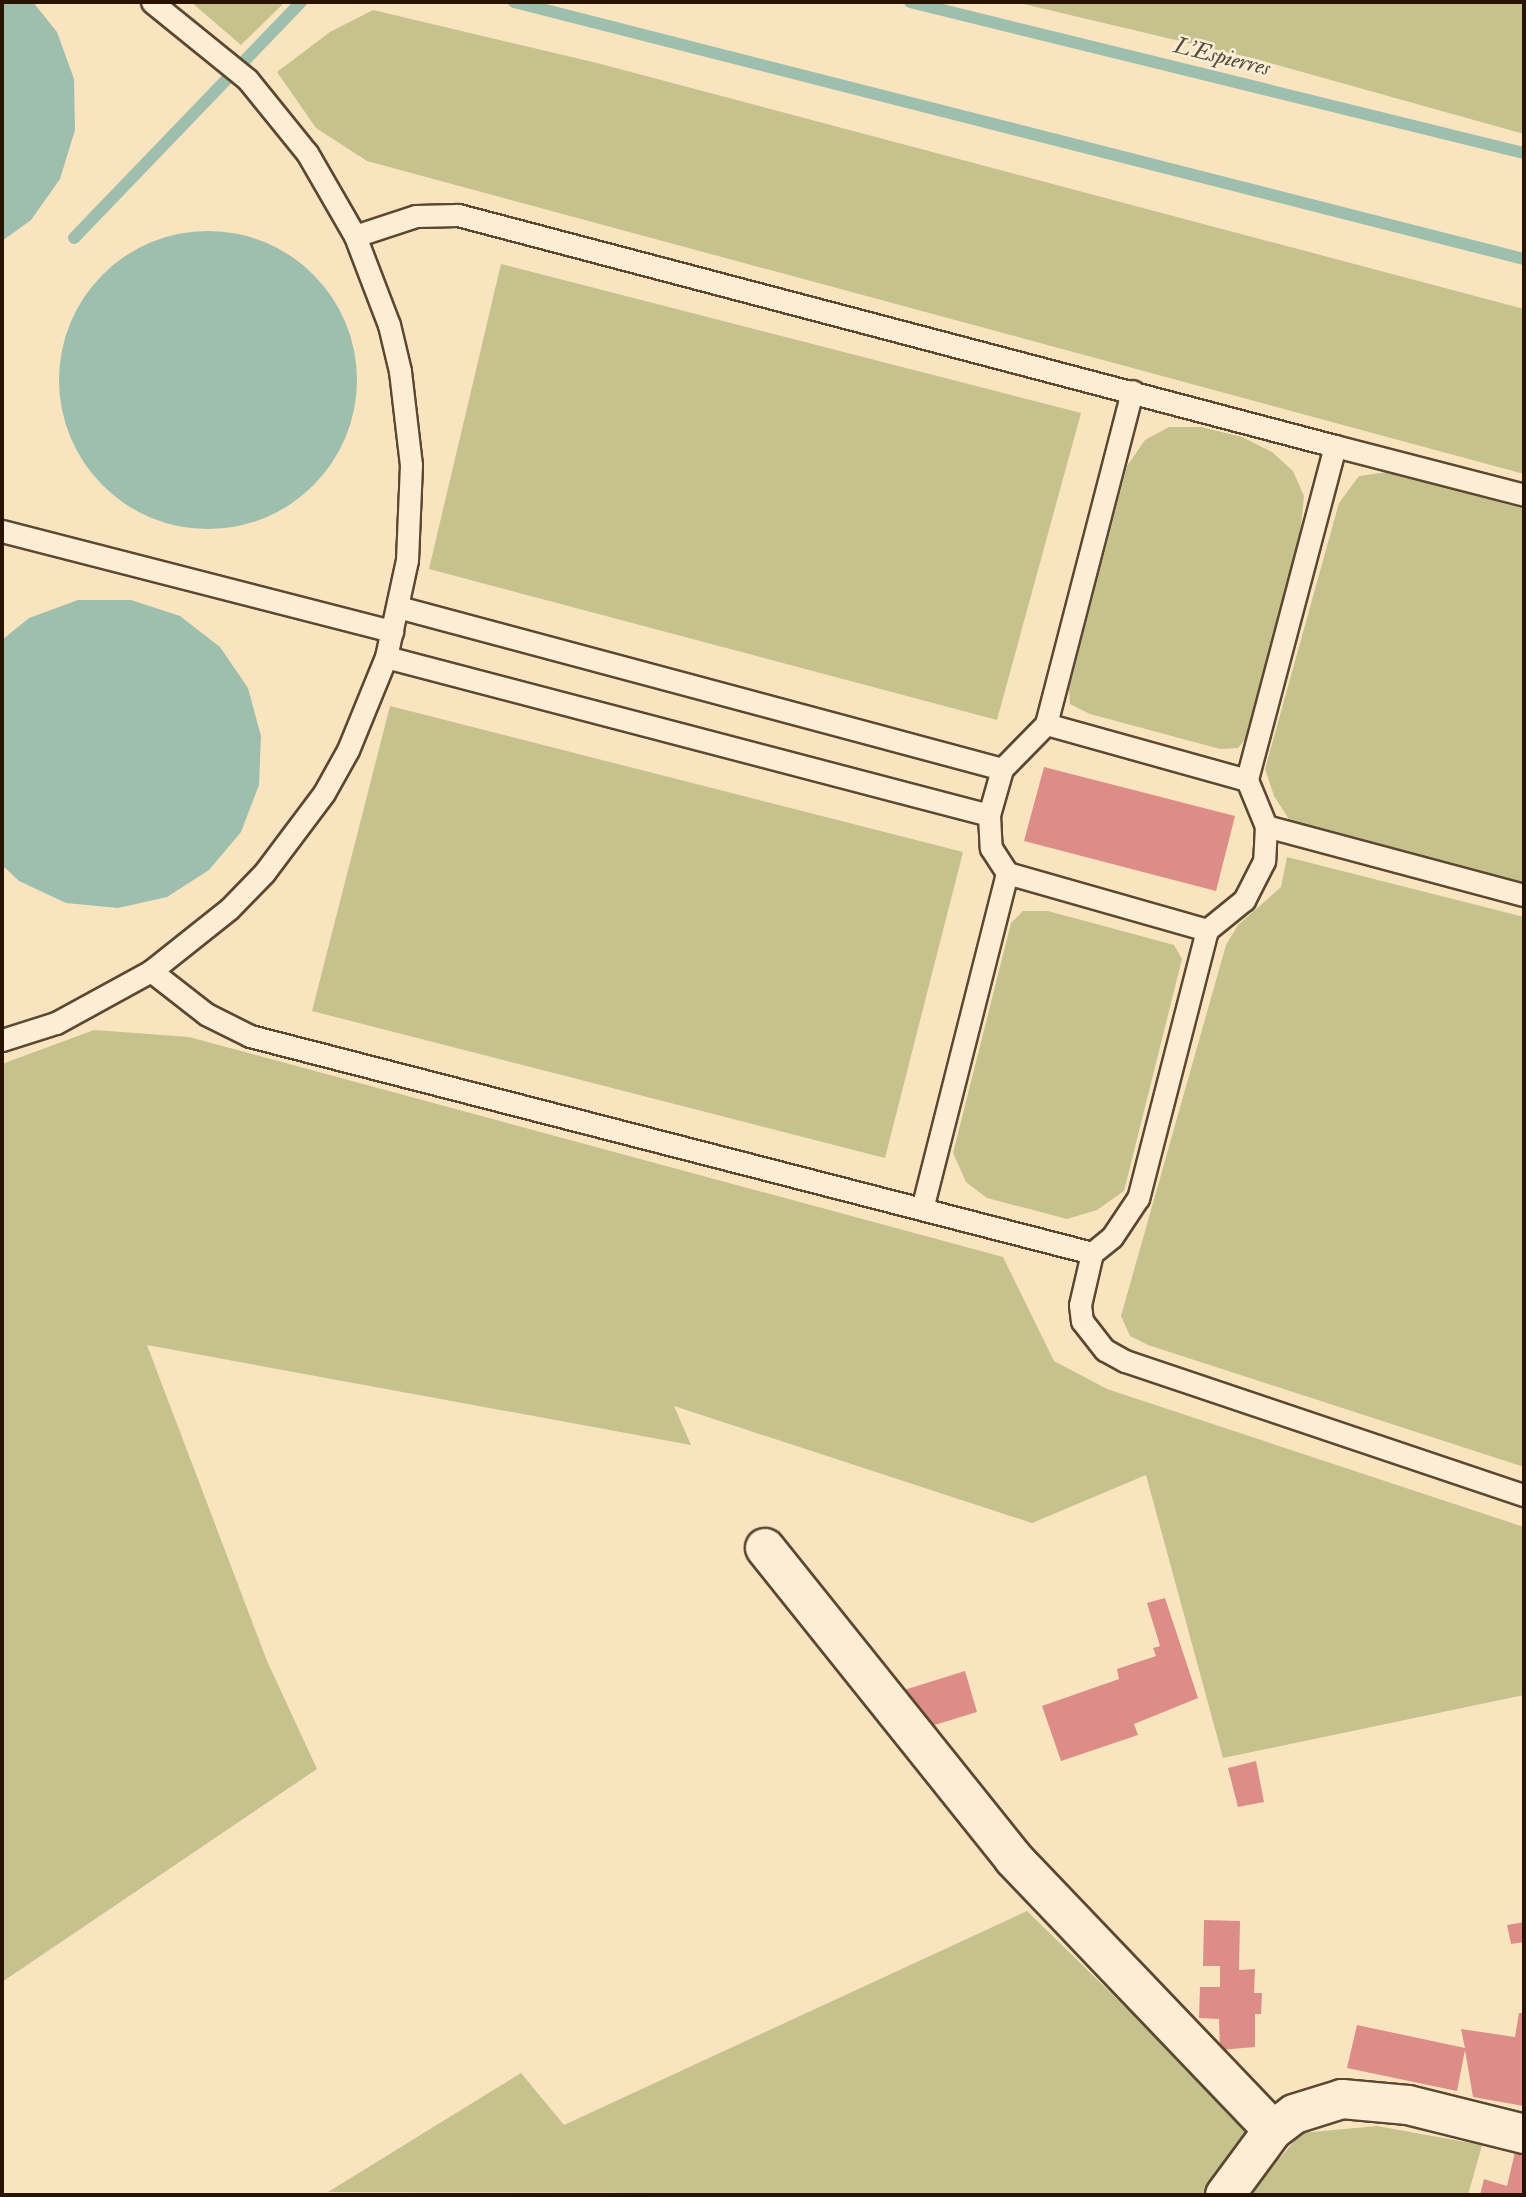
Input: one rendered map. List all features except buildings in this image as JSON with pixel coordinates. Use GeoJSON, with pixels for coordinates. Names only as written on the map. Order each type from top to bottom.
{"type":"FeatureCollection","features":[{"type":"Feature","properties":{"kind":"street"},"geometry":{"type":"LineString","coordinates":[[765,1548],[1013,1858],[1273,2130]]}},
{"type":"Feature","properties":{"kind":"street"},"geometry":{"type":"LineString","coordinates":[[1225,2195],[1273,2130],[1315,2106],[1376,2099],[1524,2134]]}},
{"type":"Feature","properties":{"kind":"lane"},"geometry":{"type":"LineString","coordinates":[[2,1040],[56,1023],[151,971],[229,909],[295,834],[348,750],[386,657],[398,607],[410,513],[407,418],[389,324],[355,236],[307,153],[247,79],[152,2]]}},
{"type":"Feature","properties":{"kind":"lane"},"geometry":{"type":"LineString","coordinates":[[355,236],[416,216],[458,215],[1524,495]]}},
{"type":"Feature","properties":{"kind":"lane"},"geometry":{"type":"LineString","coordinates":[[1132,391],[1046,724],[1002,769],[989,815],[991,848],[1007,873],[1207,930]]}},
{"type":"Feature","properties":{"kind":"lane"},"geometry":{"type":"LineString","coordinates":[[1335,446],[1247,780],[1266,826],[1266,852],[1244,900],[1207,930],[1138,1198],[1112,1237],[1092,1253],[1080,1305],[1082,1321],[1105,1350],[1153,1372],[1524,1495]]}},
{"type":"Feature","properties":{"kind":"lane"},"geometry":{"type":"LineString","coordinates":[[2,531],[392,631]]}},
{"type":"Feature","properties":{"kind":"lane"},"geometry":{"type":"LineString","coordinates":[[398,607],[1002,769]]}},
{"type":"Feature","properties":{"kind":"lane"},"geometry":{"type":"LineString","coordinates":[[386,657],[989,815]]}},
{"type":"Feature","properties":{"kind":"lane"},"geometry":{"type":"LineString","coordinates":[[1046,724],[1247,780]]}},
{"type":"Feature","properties":{"kind":"lane"},"geometry":{"type":"LineString","coordinates":[[1266,826],[1524,895]]}},
{"type":"Feature","properties":{"kind":"lane"},"geometry":{"type":"LineString","coordinates":[[922,1208],[1007,873]]}},
{"type":"Feature","properties":{"kind":"lane"},"geometry":{"type":"LineString","coordinates":[[151,971],[206,1014],[250,1036],[1092,1253]]}},
{"type":"Feature","properties":{"kind":"shaded area"},"geometry":{"type":"Polygon","coordinates":[[[2,2],[33,2],[57,32],[74,79],[75,130],[60,179],[31,220],[2,241],[2,2]]]}},
{"type":"Feature","properties":{"kind":"shaded area"},"geometry":{"type":"Polygon","coordinates":[[[191,2],[285,2],[241,45],[191,2]]]}},
{"type":"Feature","properties":{"kind":"shaded area"},"geometry":{"type":"Polygon","coordinates":[[[1015,2],[1524,2],[1524,134],[1256,59],[1015,2]]]}},
{"type":"Feature","properties":{"kind":"shaded area"},"geometry":{"type":"Polygon","coordinates":[[[373,10],[597,63],[1524,309],[1524,474],[367,161],[316,128],[277,72],[330,32],[373,10]]]}},
{"type":"Feature","properties":{"kind":"shaded area"},"geometry":{"type":"Polygon","coordinates":[[[208,231],[237,234],[265,243],[291,256],[313,275],[332,297],[345,323],[354,351],[357,380],[354,409],[345,437],[332,463],[313,485],[291,504],[265,517],[237,526],[208,529],[179,526],[151,517],[125,504],[103,485],[84,463],[71,437],[62,409],[59,380],[62,351],[71,323],[84,297],[103,275],[125,256],[151,243],[179,234],[208,231]]]}},
{"type":"Feature","properties":{"kind":"shaded area"},"geometry":{"type":"Polygon","coordinates":[[[501,264],[1081,413],[997,720],[429,569],[501,264]]]}},
{"type":"Feature","properties":{"kind":"shaded area"},"geometry":{"type":"Polygon","coordinates":[[[1169,427],[1201,427],[1242,437],[1272,452],[1293,471],[1304,496],[1300,537],[1250,734],[1238,748],[1220,749],[1090,714],[1070,704],[1069,689],[1127,466],[1145,440],[1169,427]]]}},
{"type":"Feature","properties":{"kind":"shaded area"},"geometry":{"type":"Polygon","coordinates":[[[1388,472],[1524,509],[1524,883],[1290,821],[1274,796],[1265,769],[1339,503],[1359,476],[1388,472]]]}},
{"type":"Feature","properties":{"kind":"shaded area"},"geometry":{"type":"Polygon","coordinates":[[[78,600],[131,600],[180,616],[220,647],[248,688],[261,736],[259,785],[241,832],[209,870],[167,897],[118,908],[66,903],[19,881],[2,865],[2,640],[29,618],[78,600]]]}},
{"type":"Feature","properties":{"kind":"shaded area"},"geometry":{"type":"Polygon","coordinates":[[[390,706],[963,852],[885,1158],[312,1011],[390,706]]]}},
{"type":"Feature","properties":{"kind":"shaded area"},"geometry":{"type":"Polygon","coordinates":[[[1287,857],[1524,917],[1524,1467],[1148,1345],[1130,1336],[1121,1316],[1226,945],[1238,925],[1281,887],[1287,857]]]}},
{"type":"Feature","properties":{"kind":"shaded area"},"geometry":{"type":"Polygon","coordinates":[[[1023,911],[1048,911],[1174,945],[1182,959],[1124,1191],[1097,1210],[1067,1219],[987,1198],[966,1182],[953,1153],[1011,923],[1023,911]]]}},
{"type":"Feature","properties":{"kind":"shaded area"},"geometry":{"type":"Polygon","coordinates":[[[94,1030],[189,1037],[1003,1257],[1054,1361],[1107,1389],[1524,1527],[1524,1695],[1223,1758],[1146,1475],[1032,1523],[674,1406],[691,1445],[147,1345],[267,1661],[317,1769],[2,1982],[2,1064],[94,1030]]]}},
{"type":"Feature","properties":{"kind":"shaded area"},"geometry":{"type":"Polygon","coordinates":[[[1027,1911],[1280,2158],[1301,2133],[1377,2126],[1482,2145],[1468,2195],[328,2192],[521,2073],[564,2125],[1027,1911]]]}},
{"type":"Feature","properties":{"kind":"waterway"},"geometry":{"type":"LineString","coordinates":[[74,238],[301,2]]}},
{"type":"Feature","properties":{"kind":"waterway"},"geometry":{"type":"LineString","coordinates":[[514,2],[1524,259]]}},
{"type":"Feature","properties":{"kind":"waterway","name":"L'Espierres"},"geometry":{"type":"LineString","coordinates":[[910,2],[1524,153]]}}]}
